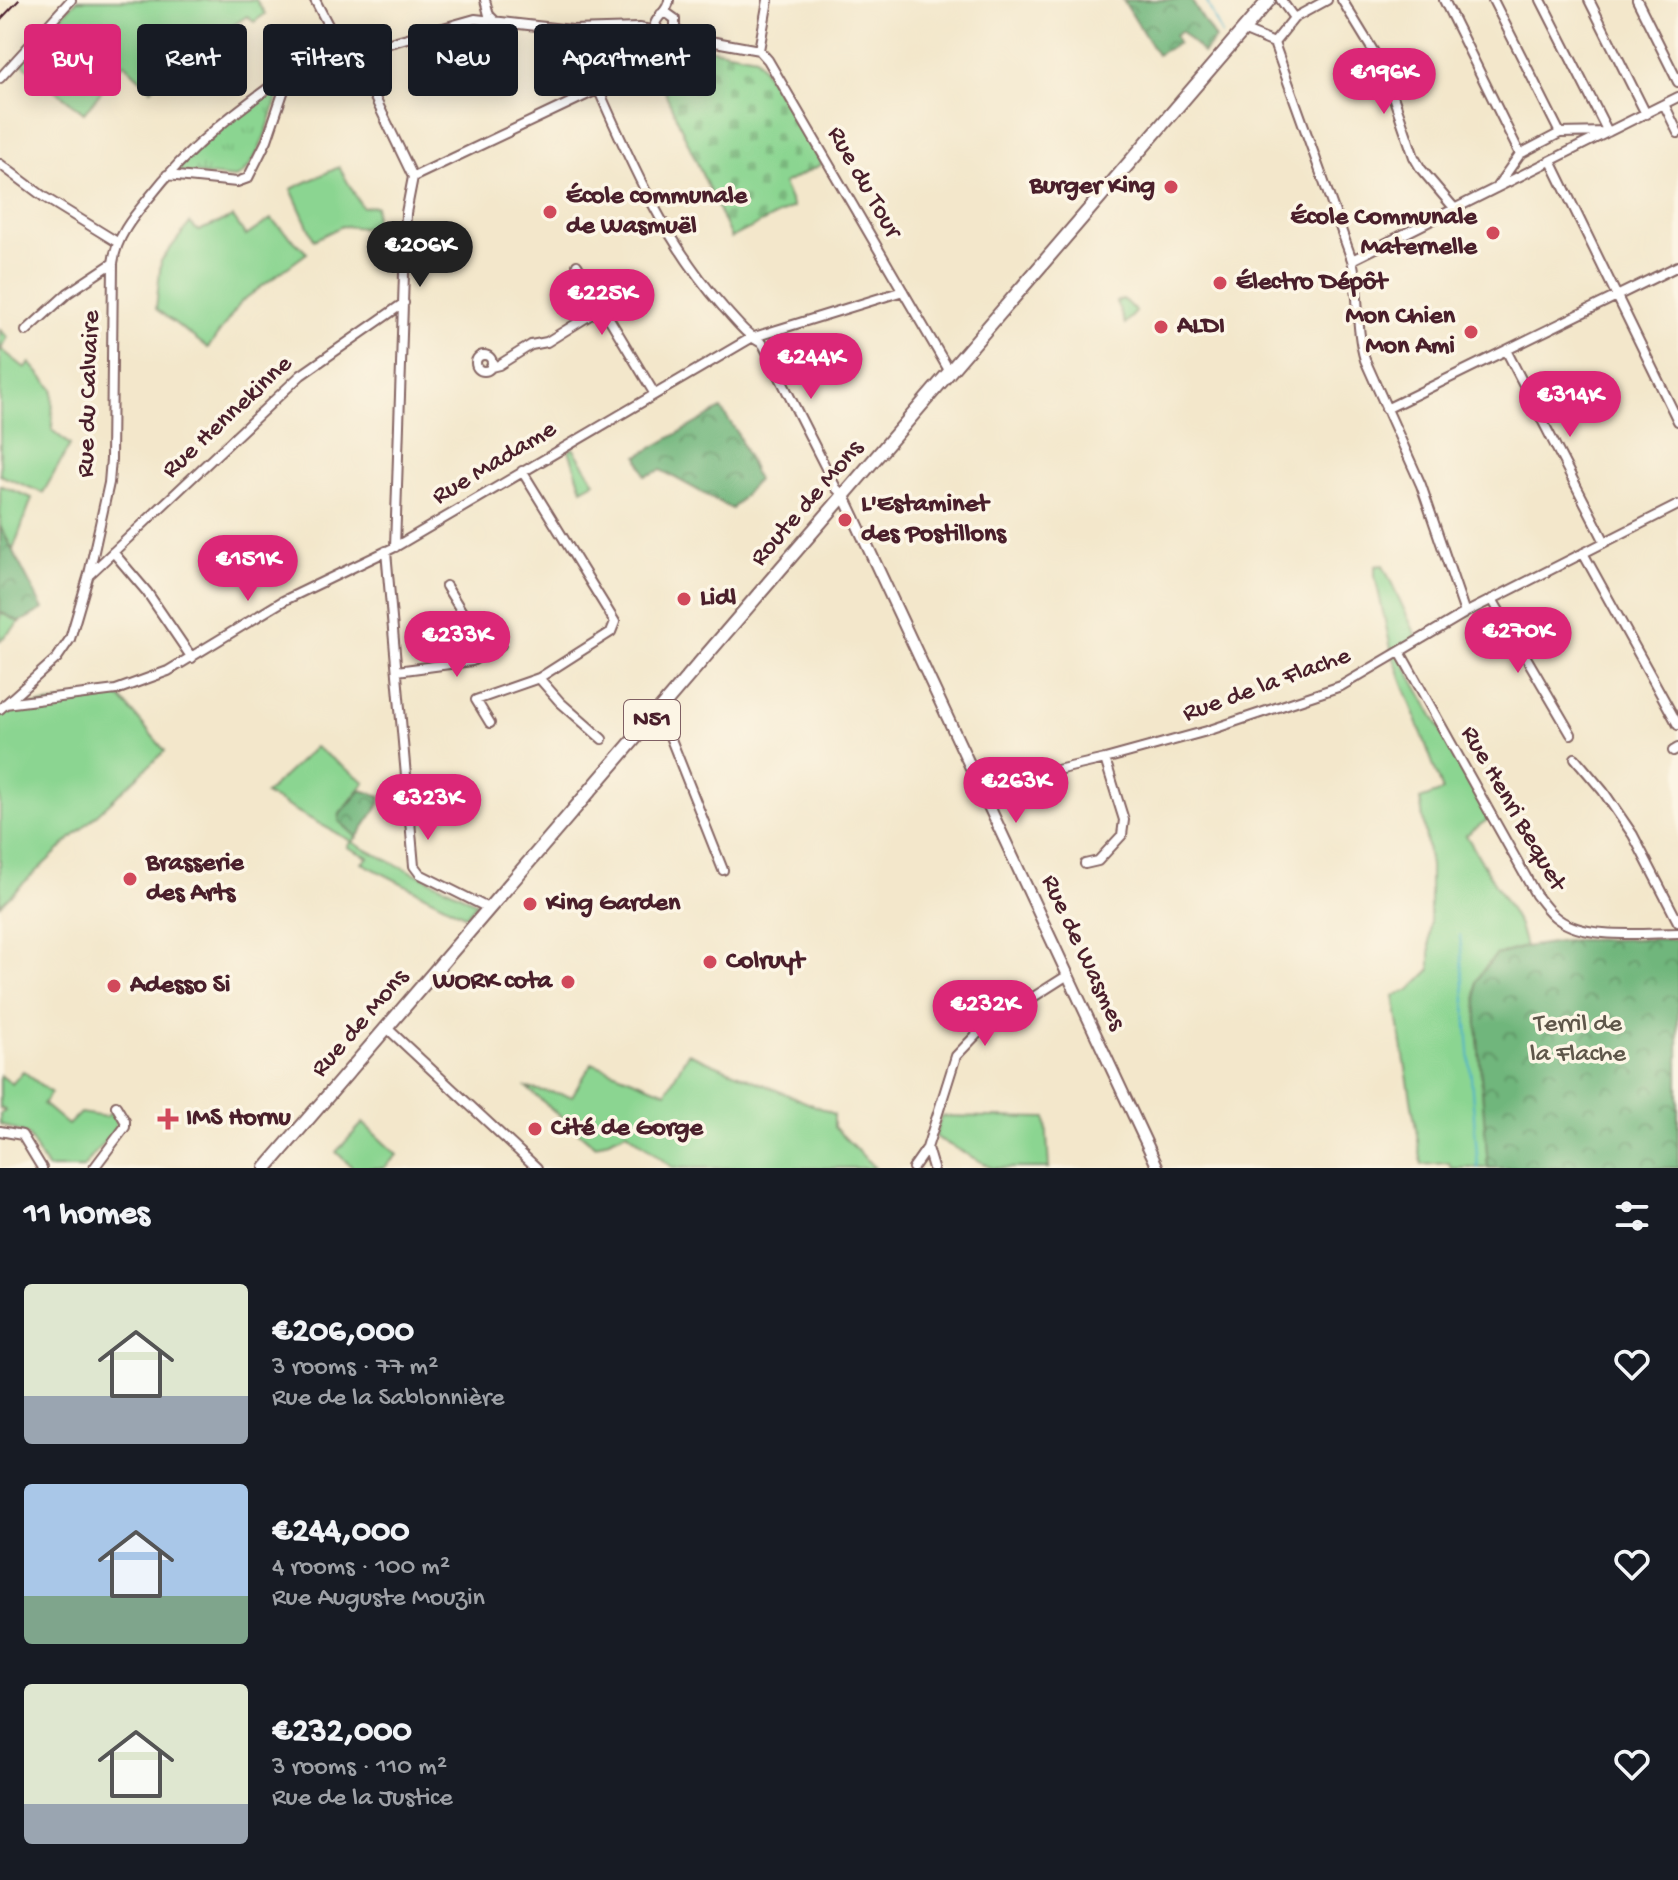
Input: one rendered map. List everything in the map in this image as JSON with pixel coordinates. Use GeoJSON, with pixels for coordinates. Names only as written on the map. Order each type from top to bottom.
{"type":"FeatureCollection","features":[{"type":"Feature","properties":{"kind":"main road","name":"N51"},"geometry":{"type":"LineString","coordinates":[[1243,30],[1269,0]]}},
{"type":"Feature","properties":{"kind":"main road","name":"Route de Mons"},"geometry":{"type":"LineString","coordinates":[[490,909],[1243,30]]}},
{"type":"Feature","properties":{"kind":"main road","name":"Rue de Mons"},"geometry":{"type":"LineString","coordinates":[[266,1168],[490,909]]}},
{"type":"Feature","properties":{"kind":"street"},"geometry":{"type":"LineString","coordinates":[[0,78],[71,0]]}},
{"type":"Feature","properties":{"kind":"street"},"geometry":{"type":"LineString","coordinates":[[315,0],[328,24]]}},
{"type":"Feature","properties":{"kind":"street"},"geometry":{"type":"LineString","coordinates":[[485,0],[489,15],[495,22]]}},
{"type":"Feature","properties":{"kind":"street"},"geometry":{"type":"LineString","coordinates":[[670,0],[674,24]]}},
{"type":"Feature","properties":{"kind":"street"},"geometry":{"type":"LineString","coordinates":[[658,22],[670,0]]}},
{"type":"Feature","properties":{"kind":"street"},"geometry":{"type":"LineString","coordinates":[[716,42],[759,50],[768,0]]}},
{"type":"Feature","properties":{"kind":"street"},"geometry":{"type":"LineString","coordinates":[[1281,0],[1294,18]]}},
{"type":"Feature","properties":{"kind":"street"},"geometry":{"type":"LineString","coordinates":[[1274,43],[1294,18],[1327,0]]}},
{"type":"Feature","properties":{"kind":"street"},"geometry":{"type":"LineString","coordinates":[[1342,0],[1383,67],[1414,157],[1455,209]]}},
{"type":"Feature","properties":{"kind":"street"},"geometry":{"type":"LineString","coordinates":[[1444,0],[1520,154]]}},
{"type":"Feature","properties":{"kind":"street"},"geometry":{"type":"LineString","coordinates":[[1493,0],[1560,133]]}},
{"type":"Feature","properties":{"kind":"street"},"geometry":{"type":"LineString","coordinates":[[1541,0],[1608,132]]}},
{"type":"Feature","properties":{"kind":"street"},"geometry":{"type":"LineString","coordinates":[[1589,0],[1646,114]]}},
{"type":"Feature","properties":{"kind":"street"},"geometry":{"type":"LineString","coordinates":[[1637,0],[1678,82]]}},
{"type":"Feature","properties":{"kind":"street"},"geometry":{"type":"LineString","coordinates":[[652,24],[673,17]]}},
{"type":"Feature","properties":{"kind":"street"},"geometry":{"type":"LineString","coordinates":[[392,41],[467,20],[534,26]]}},
{"type":"Feature","properties":{"kind":"street"},"geometry":{"type":"LineString","coordinates":[[1243,30],[1274,43],[1352,260],[1359,342],[1421,485],[1465,613]]}},
{"type":"Feature","properties":{"kind":"street","name":"Rue du Tour"},"geometry":{"type":"LineString","coordinates":[[759,50],[768,60],[950,372]]}},
{"type":"Feature","properties":{"kind":"street"},"geometry":{"type":"LineString","coordinates":[[0,164],[44,197],[117,242],[167,175],[213,128],[263,92]]}},
{"type":"Feature","properties":{"kind":"street"},"geometry":{"type":"LineString","coordinates":[[167,175],[237,182],[248,178],[267,140],[282,96]]}},
{"type":"Feature","properties":{"kind":"street"},"geometry":{"type":"LineString","coordinates":[[374,96],[413,177],[406,213],[391,549],[397,671],[415,869],[490,909]]}},
{"type":"Feature","properties":{"kind":"street"},"geometry":{"type":"LineString","coordinates":[[413,177],[580,96]]}},
{"type":"Feature","properties":{"kind":"street"},"geometry":{"type":"LineString","coordinates":[[602,96],[661,221],[705,286],[751,338],[763,344],[769,353],[836,488],[844,496]]}},
{"type":"Feature","properties":{"kind":"street"},"geometry":{"type":"LineString","coordinates":[[1352,260],[1678,97]]}},
{"type":"Feature","properties":{"kind":"street"},"geometry":{"type":"LineString","coordinates":[[1664,104],[1678,133]]}},
{"type":"Feature","properties":{"kind":"street"},"geometry":{"type":"LineString","coordinates":[[1496,188],[1520,154],[1560,133],[1608,132]]}},
{"type":"Feature","properties":{"kind":"street"},"geometry":{"type":"LineString","coordinates":[[1551,161],[1678,421]]}},
{"type":"Feature","properties":{"kind":"street","name":"Rue du Calvaire"},"geometry":{"type":"LineString","coordinates":[[3,706],[57,658],[70,639],[89,574],[109,483],[113,263],[117,242]]}},
{"type":"Feature","properties":{"kind":"street"},"geometry":{"type":"LineString","coordinates":[[26,331],[68,293],[113,263]]}},
{"type":"Feature","properties":{"kind":"street"},"geometry":{"type":"LineString","coordinates":[[577,265],[654,393]]}},
{"type":"Feature","properties":{"kind":"street"},"geometry":{"type":"LineString","coordinates":[[1386,409],[1678,266]]}},
{"type":"Feature","properties":{"kind":"street","name":"Rue Madame"},"geometry":{"type":"LineString","coordinates":[[3,706],[116,690],[168,671],[283,601],[391,549],[751,338],[903,291]]}},
{"type":"Feature","properties":{"kind":"street","name":"Rue Hennekinne"},"geometry":{"type":"LineString","coordinates":[[89,574],[301,375],[404,303]]}},
{"type":"Feature","properties":{"kind":"street"},"geometry":{"type":"LineString","coordinates":[[491,367],[531,345],[547,342],[603,307]]}},
{"type":"Feature","properties":{"kind":"street"},"geometry":{"type":"LineString","coordinates":[[1506,350],[1605,542]]}},
{"type":"Feature","properties":{"kind":"street"},"geometry":{"type":"LineString","coordinates":[[490,723],[476,700],[539,678],[611,632],[615,622],[522,471]]}},
{"type":"Feature","properties":{"kind":"street","name":"Rue de Wasmes"},"geometry":{"type":"LineString","coordinates":[[844,496],[1158,1168]]}},
{"type":"Feature","properties":{"kind":"street","name":"Rue de la Flache"},"geometry":{"type":"LineString","coordinates":[[976,779],[1031,776],[1105,759],[1207,731],[1341,686],[1465,613],[1677,509]]}},
{"type":"Feature","properties":{"kind":"street"},"geometry":{"type":"LineString","coordinates":[[113,552],[147,592],[192,658]]}},
{"type":"Feature","properties":{"kind":"street"},"geometry":{"type":"LineString","coordinates":[[1583,553],[1678,725]]}},
{"type":"Feature","properties":{"kind":"street"},"geometry":{"type":"LineString","coordinates":[[446,586],[488,654]]}},
{"type":"Feature","properties":{"kind":"street"},"geometry":{"type":"LineString","coordinates":[[1492,599],[1571,734]]}},
{"type":"Feature","properties":{"kind":"street"},"geometry":{"type":"LineString","coordinates":[[397,671],[472,661],[501,645]]}},
{"type":"Feature","properties":{"kind":"street","name":"Rue Henri Bequet"},"geometry":{"type":"LineString","coordinates":[[1400,652],[1521,869],[1548,910],[1562,922],[1584,930],[1678,933]]}},
{"type":"Feature","properties":{"kind":"street"},"geometry":{"type":"LineString","coordinates":[[539,678],[560,702],[602,739]]}},
{"type":"Feature","properties":{"kind":"street"},"geometry":{"type":"LineString","coordinates":[[656,715],[665,724],[723,870]]}},
{"type":"Feature","properties":{"kind":"street"},"geometry":{"type":"LineString","coordinates":[[1575,758],[1603,791],[1633,835],[1678,922]]}},
{"type":"Feature","properties":{"kind":"street"},"geometry":{"type":"LineString","coordinates":[[1085,864],[1098,861],[1122,835],[1124,820],[1105,759]]}},
{"type":"Feature","properties":{"kind":"street"},"geometry":{"type":"LineString","coordinates":[[913,1168],[927,1148],[951,1065],[963,1047],[980,1031],[1068,975]]}},
{"type":"Feature","properties":{"kind":"street"},"geometry":{"type":"LineString","coordinates":[[387,1028],[537,1168]]}},
{"type":"Feature","properties":{"kind":"street"},"geometry":{"type":"LineString","coordinates":[[94,1168],[125,1127],[116,1106]]}},
{"type":"Feature","properties":{"kind":"street"},"geometry":{"type":"LineString","coordinates":[[0,1131],[22,1135],[42,1168]]}},
{"type":"Feature","properties":{"kind":"street"},"geometry":{"type":"LineString","coordinates":[[927,1148],[933,1168]]}},
{"type":"Feature","properties":{"kind":"green space"},"geometry":{"type":"Polygon","coordinates":[[[77,0],[256,0],[265,14],[254,22],[247,16],[235,24],[137,24],[137,76],[124,63],[121,67],[121,24],[54,24],[77,0]]]}},
{"type":"Feature","properties":{"kind":"green space"},"geometry":{"type":"Polygon","coordinates":[[[1123,0],[1191,0],[1215,39],[1203,53],[1181,31],[1175,35],[1178,43],[1157,55],[1123,0]]]}},
{"type":"Feature","properties":{"kind":"green space"},"geometry":{"type":"Polygon","coordinates":[[[716,50],[756,57],[822,164],[783,184],[793,207],[731,238],[667,96],[716,96],[716,50]]]}},
{"type":"Feature","properties":{"kind":"green space"},"geometry":{"type":"Polygon","coordinates":[[[263,95],[278,96],[264,139],[243,173],[235,178],[178,172],[176,170],[214,131],[263,95]]]}},
{"type":"Feature","properties":{"kind":"green space"},"geometry":{"type":"Polygon","coordinates":[[[63,96],[98,96],[84,113],[63,96]]]}},
{"type":"Feature","properties":{"kind":"green space"},"geometry":{"type":"Polygon","coordinates":[[[339,167],[362,207],[376,206],[374,229],[342,226],[314,240],[291,189],[339,167]]]}},
{"type":"Feature","properties":{"kind":"green space"},"geometry":{"type":"Polygon","coordinates":[[[233,217],[246,236],[271,219],[307,253],[242,301],[208,348],[156,309],[161,261],[190,223],[198,231],[233,217]]]}},
{"type":"Feature","properties":{"kind":"green space"},"geometry":{"type":"Polygon","coordinates":[[[1123,299],[1136,312],[1125,324],[1116,302],[1123,299]]]}},
{"type":"Feature","properties":{"kind":"green space"},"geometry":{"type":"Polygon","coordinates":[[[0,330],[8,337],[1,349],[25,368],[30,363],[53,389],[52,430],[70,445],[43,493],[0,475],[0,330]]]}},
{"type":"Feature","properties":{"kind":"green space"},"geometry":{"type":"Polygon","coordinates":[[[721,409],[737,432],[757,480],[732,509],[661,470],[645,476],[638,456],[721,409]]]}},
{"type":"Feature","properties":{"kind":"green space"},"geometry":{"type":"Polygon","coordinates":[[[573,448],[595,482],[582,489],[569,450],[573,448]]]}},
{"type":"Feature","properties":{"kind":"green space"},"geometry":{"type":"Polygon","coordinates":[[[0,485],[32,498],[13,550],[0,526],[0,485]]]}},
{"type":"Feature","properties":{"kind":"green space"},"geometry":{"type":"Polygon","coordinates":[[[0,526],[43,609],[20,622],[0,612],[0,526]]]}},
{"type":"Feature","properties":{"kind":"green space"},"geometry":{"type":"Polygon","coordinates":[[[1383,565],[1418,639],[1397,651],[1490,818],[1466,835],[1519,925],[1525,947],[1496,955],[1476,982],[1488,1168],[1451,1168],[1449,1163],[1422,1165],[1394,996],[1410,990],[1430,970],[1430,866],[1420,799],[1443,791],[1392,653],[1375,576],[1375,566],[1383,565]]]}},
{"type":"Feature","properties":{"kind":"green space"},"geometry":{"type":"Polygon","coordinates":[[[0,612],[20,622],[0,641],[0,612]]]}},
{"type":"Feature","properties":{"kind":"green space"},"geometry":{"type":"Polygon","coordinates":[[[118,695],[165,751],[0,905],[0,715],[20,707],[118,695]]]}},
{"type":"Feature","properties":{"kind":"green space"},"geometry":{"type":"Polygon","coordinates":[[[315,747],[365,782],[340,814],[339,821],[357,837],[352,842],[477,903],[466,916],[362,863],[368,857],[347,847],[351,841],[265,794],[315,747]]]}},
{"type":"Feature","properties":{"kind":"green space"},"geometry":{"type":"Polygon","coordinates":[[[361,790],[381,796],[380,804],[357,837],[339,821],[340,814],[361,790]]]}},
{"type":"Feature","properties":{"kind":"green space","name":"Terril de la Flache"},"geometry":{"type":"Polygon","coordinates":[[[1678,939],[1678,1168],[1488,1168],[1477,1025],[1476,982],[1480,974],[1496,955],[1525,947],[1573,940],[1678,939]]]}},
{"type":"Feature","properties":{"kind":"green space"},"geometry":{"type":"Polygon","coordinates":[[[688,1053],[834,1114],[834,1127],[875,1168],[673,1168],[627,1132],[595,1146],[527,1088],[572,1096],[592,1063],[666,1092],[688,1053]]]}},
{"type":"Feature","properties":{"kind":"green space"},"geometry":{"type":"Polygon","coordinates":[[[23,1071],[51,1093],[43,1104],[68,1125],[80,1113],[106,1117],[110,1113],[116,1119],[116,1127],[83,1168],[47,1168],[28,1135],[0,1124],[0,1114],[5,1111],[0,1109],[0,1075],[12,1084],[23,1071]]]}},
{"type":"Feature","properties":{"kind":"green space"},"geometry":{"type":"Polygon","coordinates":[[[941,1116],[1046,1118],[1049,1168],[992,1168],[935,1137],[941,1116]]]}},
{"type":"Feature","properties":{"kind":"green space"},"geometry":{"type":"Polygon","coordinates":[[[363,1123],[397,1155],[384,1168],[353,1168],[336,1152],[363,1123]]]}},
{"type":"Feature","properties":{"kind":"waterway"},"geometry":{"type":"LineString","coordinates":[[1206,0],[1222,35]]}},
{"type":"Feature","properties":{"kind":"waterway"},"geometry":{"type":"LineString","coordinates":[[1460,935],[1478,1168]]}},
{"type":"Feature","properties":{"kind":"railway"},"geometry":{"type":"LineString","coordinates":[[0,20],[19,0]]}},
{"type":"Feature","properties":{"kind":"place","name":"Burger King"},"geometry":{"type":"Point","coordinates":[1171,187]}},
{"type":"Feature","properties":{"kind":"place","name":"École communale de Wasmuël"},"geometry":{"type":"Point","coordinates":[550,212]}},
{"type":"Feature","properties":{"kind":"place","name":"École Communale Maternelle"},"geometry":{"type":"Point","coordinates":[1493,233]}},
{"type":"Feature","properties":{"kind":"place","name":"Électro Dépôt"},"geometry":{"type":"Point","coordinates":[1220,283]}},
{"type":"Feature","properties":{"kind":"place","name":"ALDI"},"geometry":{"type":"Point","coordinates":[1161,327]}},
{"type":"Feature","properties":{"kind":"place","name":"Mon Chien Mon Ami"},"geometry":{"type":"Point","coordinates":[1471,332]}},
{"type":"Feature","properties":{"kind":"place","name":"L'Estaminet des Postillons"},"geometry":{"type":"Point","coordinates":[845,520]}},
{"type":"Feature","properties":{"kind":"place","name":"Lidl"},"geometry":{"type":"Point","coordinates":[684,599]}},
{"type":"Feature","properties":{"kind":"place","name":"Brasserie des Arts"},"geometry":{"type":"Point","coordinates":[130,879]}},
{"type":"Feature","properties":{"kind":"place","name":"King Garden"},"geometry":{"type":"Point","coordinates":[530,904]}},
{"type":"Feature","properties":{"kind":"place","name":"Colruyt"},"geometry":{"type":"Point","coordinates":[710,962]}},
{"type":"Feature","properties":{"kind":"place","name":"WORK cota"},"geometry":{"type":"Point","coordinates":[568,982]}},
{"type":"Feature","properties":{"kind":"place","name":"Adesso Si"},"geometry":{"type":"Point","coordinates":[114,986]}},
{"type":"Feature","properties":{"kind":"place","name":"IMS Hornu"},"geometry":{"type":"Point","coordinates":[168,1119]}},
{"type":"Feature","properties":{"kind":"place","name":"Cité de Gorge"},"geometry":{"type":"Point","coordinates":[535,1129]}}]}
